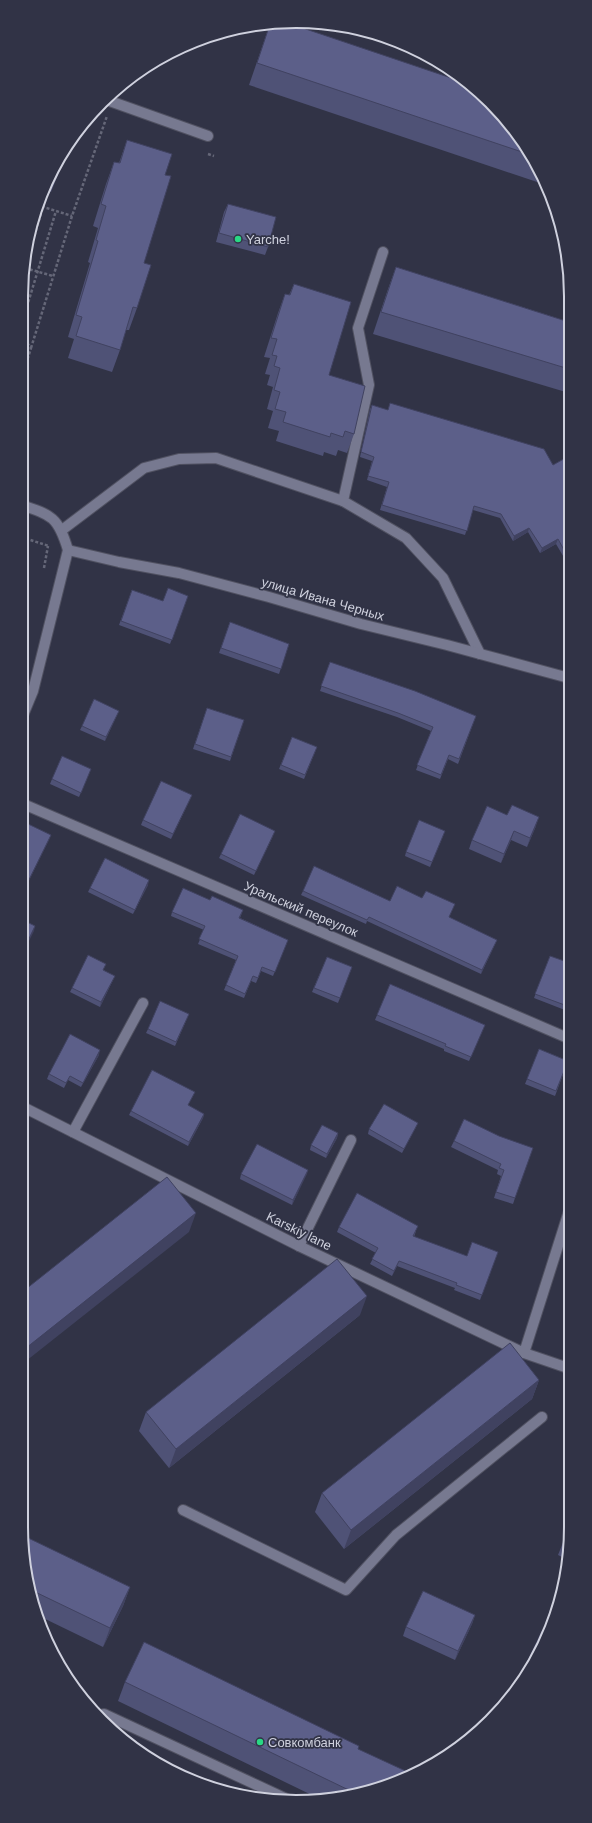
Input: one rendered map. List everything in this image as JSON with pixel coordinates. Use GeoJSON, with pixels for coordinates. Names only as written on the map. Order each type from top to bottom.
{"type":"FeatureCollection","features":[{"type":"Feature","properties":{"kind":"street"},"geometry":{"type":"LineString","coordinates":[[111,102],[208,136]]}},
{"type":"Feature","properties":{"kind":"street"},"geometry":{"type":"LineString","coordinates":[[343,501],[369,385],[358,328],[383,252]]}},
{"type":"Feature","properties":{"kind":"street"},"geometry":{"type":"LineString","coordinates":[[62,530],[144,468],[179,459],[216,458],[343,501],[406,538],[443,578],[480,654]]}},
{"type":"Feature","properties":{"kind":"street"},"geometry":{"type":"LineString","coordinates":[[28,507],[47,514],[62,530],[68,550],[33,691],[28,703]]}},
{"type":"Feature","properties":{"kind":"street","name":"улица Ивана Черных"},"geometry":{"type":"LineString","coordinates":[[68,550],[119,562],[179,573],[361,624],[564,677]]}},
{"type":"Feature","properties":{"kind":"street","name":"Уральский переулок"},"geometry":{"type":"LineString","coordinates":[[28,806],[564,1036]]}},
{"type":"Feature","properties":{"kind":"street"},"geometry":{"type":"LineString","coordinates":[[73,1132],[143,1003]]}},
{"type":"Feature","properties":{"kind":"street","name":"Karskiy lane"},"geometry":{"type":"LineString","coordinates":[[28,1110],[299,1246],[524,1353],[564,1367]]}},
{"type":"Feature","properties":{"kind":"street"},"geometry":{"type":"LineString","coordinates":[[299,1246],[351,1140]]}},
{"type":"Feature","properties":{"kind":"street"},"geometry":{"type":"LineString","coordinates":[[524,1353],[564,1227]]}},
{"type":"Feature","properties":{"kind":"street"},"geometry":{"type":"LineString","coordinates":[[183,1510],[346,1590],[396,1535],[542,1417]]}},
{"type":"Feature","properties":{"kind":"street"},"geometry":{"type":"LineString","coordinates":[[104,1714],[276,1794]]}},
{"type":"Feature","properties":{"kind":"path"},"geometry":{"type":"LineString","coordinates":[[28,358],[107,105]]}},
{"type":"Feature","properties":{"kind":"path"},"geometry":{"type":"LineString","coordinates":[[43,207],[72,216]]}},
{"type":"Feature","properties":{"kind":"path"},"geometry":{"type":"LineString","coordinates":[[28,304],[56,211]]}},
{"type":"Feature","properties":{"kind":"path"},"geometry":{"type":"LineString","coordinates":[[29,270],[53,276]]}},
{"type":"Feature","properties":{"kind":"path"},"geometry":{"type":"LineString","coordinates":[[28,344],[31,348]]}},
{"type":"Feature","properties":{"kind":"path"},"geometry":{"type":"LineString","coordinates":[[28,539],[68,550]]}},
{"type":"Feature","properties":{"kind":"building"},"geometry":{"type":"Polygon","coordinates":[[[304,28],[453,79],[486,106],[509,133],[522,152],[257,63],[268,30],[304,28]]]}},
{"type":"Feature","properties":{"kind":"building"},"geometry":{"type":"Polygon","coordinates":[[[127,140],[172,154],[165,175],[171,176],[144,263],[151,265],[137,308],[133,307],[120,350],[76,336],[82,317],[76,315],[98,241],[96,240],[106,206],[101,204],[114,162],[120,163],[127,140]]]}},
{"type":"Feature","properties":{"kind":"building"},"geometry":{"type":"Polygon","coordinates":[[[228,204],[276,217],[268,247],[219,233],[228,204]]]}},
{"type":"Feature","properties":{"kind":"building"},"geometry":{"type":"Polygon","coordinates":[[[396,267],[564,320],[564,367],[381,312],[396,267]]]}},
{"type":"Feature","properties":{"kind":"building"},"geometry":{"type":"Polygon","coordinates":[[[294,284],[351,302],[329,375],[365,386],[354,434],[345,431],[343,437],[331,433],[330,437],[283,422],[286,412],[275,409],[280,392],[274,390],[280,368],[274,366],[277,356],[272,355],[277,339],[271,338],[285,294],[290,295],[294,284]]]}},
{"type":"Feature","properties":{"kind":"building"},"geometry":{"type":"Polygon","coordinates":[[[390,403],[544,449],[553,465],[564,459],[564,550],[558,539],[542,548],[529,528],[514,536],[501,514],[474,506],[467,531],[382,505],[389,482],[368,476],[374,457],[361,452],[372,405],[388,410],[390,403]]]}},
{"type":"Feature","properties":{"kind":"building"},"geometry":{"type":"Polygon","coordinates":[[[168,588],[188,596],[172,640],[121,621],[132,590],[163,601],[168,588]]]}},
{"type":"Feature","properties":{"kind":"building"},"geometry":{"type":"Polygon","coordinates":[[[230,622],[289,644],[281,669],[221,648],[230,622]]]}},
{"type":"Feature","properties":{"kind":"building"},"geometry":{"type":"Polygon","coordinates":[[[330,662],[415,691],[476,716],[459,759],[449,755],[441,775],[417,765],[433,727],[321,686],[330,662]]]}},
{"type":"Feature","properties":{"kind":"building"},"geometry":{"type":"Polygon","coordinates":[[[94,699],[119,711],[106,737],[82,726],[94,699]]]}},
{"type":"Feature","properties":{"kind":"building"},"geometry":{"type":"Polygon","coordinates":[[[207,708],[244,720],[231,757],[195,744],[207,708]]]}},
{"type":"Feature","properties":{"kind":"building"},"geometry":{"type":"Polygon","coordinates":[[[292,737],[317,747],[305,775],[281,765],[292,737]]]}},
{"type":"Feature","properties":{"kind":"building"},"geometry":{"type":"Polygon","coordinates":[[[62,756],[91,769],[81,793],[52,779],[62,756]]]}},
{"type":"Feature","properties":{"kind":"building"},"geometry":{"type":"Polygon","coordinates":[[[161,781],[192,795],[173,834],[143,820],[161,781]]]}},
{"type":"Feature","properties":{"kind":"building"},"geometry":{"type":"Polygon","coordinates":[[[512,805],[539,817],[530,838],[514,831],[504,854],[472,840],[487,806],[507,815],[512,805]]]}},
{"type":"Feature","properties":{"kind":"building"},"geometry":{"type":"Polygon","coordinates":[[[240,814],[275,831],[256,871],[221,854],[240,814]]]}},
{"type":"Feature","properties":{"kind":"building"},"geometry":{"type":"Polygon","coordinates":[[[419,820],[445,831],[432,862],[406,852],[419,820]]]}},
{"type":"Feature","properties":{"kind":"building"},"geometry":{"type":"Polygon","coordinates":[[[28,824],[51,835],[28,882],[28,824]]]}},
{"type":"Feature","properties":{"kind":"building"},"geometry":{"type":"Polygon","coordinates":[[[105,858],[149,880],[135,910],[90,888],[105,858]]]}},
{"type":"Feature","properties":{"kind":"building"},"geometry":{"type":"Polygon","coordinates":[[[314,866],[390,901],[397,886],[422,898],[426,891],[455,904],[449,917],[497,940],[482,970],[369,917],[367,920],[303,891],[314,866]]]}},
{"type":"Feature","properties":{"kind":"building"},"geometry":{"type":"Polygon","coordinates":[[[183,888],[210,900],[212,896],[243,910],[239,918],[288,940],[275,972],[262,967],[258,978],[253,976],[245,994],[226,985],[238,956],[199,939],[205,926],[172,912],[183,888]]]}},
{"type":"Feature","properties":{"kind":"building"},"geometry":{"type":"Polygon","coordinates":[[[28,922],[35,926],[28,941],[28,922]]]}},
{"type":"Feature","properties":{"kind":"building"},"geometry":{"type":"Polygon","coordinates":[[[88,955],[106,964],[103,970],[115,976],[101,1002],[72,988],[88,955]]]}},
{"type":"Feature","properties":{"kind":"building"},"geometry":{"type":"Polygon","coordinates":[[[550,956],[564,961],[564,1005],[535,994],[550,956]]]}},
{"type":"Feature","properties":{"kind":"building"},"geometry":{"type":"Polygon","coordinates":[[[327,957],[352,967],[340,998],[314,988],[327,957]]]}},
{"type":"Feature","properties":{"kind":"building"},"geometry":{"type":"Polygon","coordinates":[[[390,984],[485,1025],[471,1057],[445,1046],[446,1044],[377,1015],[390,984]]]}},
{"type":"Feature","properties":{"kind":"building"},"geometry":{"type":"Polygon","coordinates":[[[160,1001],[189,1014],[176,1042],[148,1029],[160,1001]]]}},
{"type":"Feature","properties":{"kind":"building"},"geometry":{"type":"Polygon","coordinates":[[[70,1034],[100,1050],[83,1083],[70,1076],[66,1083],[49,1074],[70,1034]]]}},
{"type":"Feature","properties":{"kind":"building"},"geometry":{"type":"Polygon","coordinates":[[[539,1049],[564,1059],[564,1071],[556,1091],[527,1079],[539,1049]]]}},
{"type":"Feature","properties":{"kind":"building"},"geometry":{"type":"Polygon","coordinates":[[[152,1070],[195,1092],[188,1105],[204,1114],[189,1142],[131,1111],[152,1070]]]}},
{"type":"Feature","properties":{"kind":"building"},"geometry":{"type":"Polygon","coordinates":[[[384,1104],[418,1123],[404,1149],[369,1129],[384,1104]]]}},
{"type":"Feature","properties":{"kind":"building"},"geometry":{"type":"Polygon","coordinates":[[[464,1119],[499,1136],[533,1148],[515,1198],[496,1192],[504,1170],[499,1168],[501,1164],[454,1141],[464,1119]]]}},
{"type":"Feature","properties":{"kind":"building"},"geometry":{"type":"Polygon","coordinates":[[[322,1125],[338,1133],[327,1154],[311,1145],[322,1125]]]}},
{"type":"Feature","properties":{"kind":"building"},"geometry":{"type":"Polygon","coordinates":[[[257,1144],[308,1170],[293,1200],[241,1174],[257,1144]]]}},
{"type":"Feature","properties":{"kind":"building"},"geometry":{"type":"Polygon","coordinates":[[[167,1177],[196,1213],[28,1346],[28,1287],[167,1177]]]}},
{"type":"Feature","properties":{"kind":"building"},"geometry":{"type":"Polygon","coordinates":[[[357,1193],[418,1226],[413,1236],[467,1256],[472,1242],[498,1252],[482,1295],[456,1285],[457,1283],[399,1261],[394,1271],[372,1259],[378,1248],[339,1227],[357,1193]]]}},
{"type":"Feature","properties":{"kind":"building"},"geometry":{"type":"Polygon","coordinates":[[[337,1259],[367,1296],[176,1449],[146,1412],[337,1259]]]}},
{"type":"Feature","properties":{"kind":"building"},"geometry":{"type":"Polygon","coordinates":[[[510,1343],[539,1380],[351,1530],[322,1493],[510,1343]]]}},
{"type":"Feature","properties":{"kind":"building"},"geometry":{"type":"Polygon","coordinates":[[[29,1538],[130,1587],[110,1628],[36,1592],[30,1562],[29,1538]]]}},
{"type":"Feature","properties":{"kind":"building"},"geometry":{"type":"Polygon","coordinates":[[[423,1591],[475,1615],[458,1651],[406,1627],[423,1591]]]}},
{"type":"Feature","properties":{"kind":"building"},"geometry":{"type":"Polygon","coordinates":[[[542,1631],[543,1632],[536,1646],[526,1664],[542,1631]]]}},
{"type":"Feature","properties":{"kind":"building"},"geometry":{"type":"Polygon","coordinates":[[[144,1642],[359,1746],[358,1749],[406,1771],[382,1781],[348,1790],[125,1682],[144,1642]]]}},
{"type":"Feature","properties":{"kind":"place","name":"Yarche!"},"geometry":{"type":"Point","coordinates":[238,239]}},
{"type":"Feature","properties":{"kind":"place","name":"Совкомбанк"},"geometry":{"type":"Point","coordinates":[260,1742]}}]}
